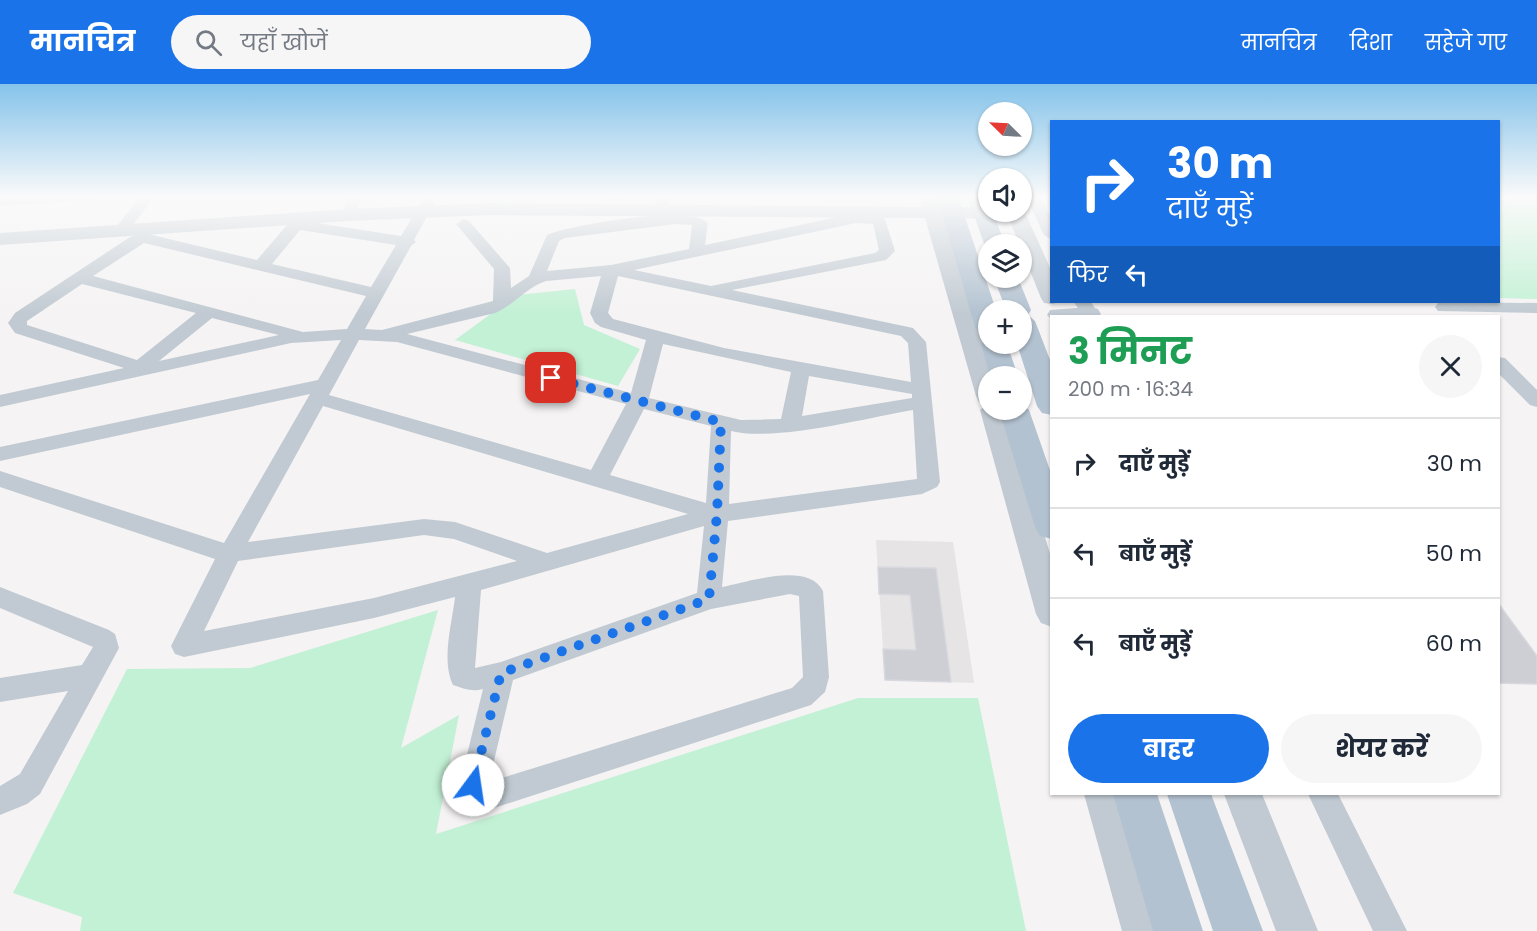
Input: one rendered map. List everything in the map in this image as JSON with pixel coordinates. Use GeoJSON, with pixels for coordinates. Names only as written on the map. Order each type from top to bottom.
{"type":"FeatureCollection","features":[{"type":"Feature","properties":{"kind":"main road"},"geometry":{"type":"LineString","coordinates":[[949,236],[978,304]]}},
{"type":"Feature","properties":{"kind":"main road"},"geometry":{"type":"LineString","coordinates":[[1032,349],[1050,400]]}},
{"type":"Feature","properties":{"kind":"main road"},"geometry":{"type":"LineString","coordinates":[[1017,420],[1050,521]]}},
{"type":"Feature","properties":{"kind":"main road"},"geometry":{"type":"LineString","coordinates":[[1135,795],[1178,931]]}},
{"type":"Feature","properties":{"kind":"main road"},"geometry":{"type":"LineString","coordinates":[[1189,795],[1238,931]]}},
{"type":"Feature","properties":{"kind":"street"},"geometry":{"type":"LineString","coordinates":[[0,239],[31,236]]}},
{"type":"Feature","properties":{"kind":"street"},"geometry":{"type":"LineString","coordinates":[[262,265],[286,236]]}},
{"type":"Feature","properties":{"kind":"street"},"geometry":{"type":"LineString","coordinates":[[366,236],[408,242]]}},
{"type":"Feature","properties":{"kind":"street"},"geometry":{"type":"LineString","coordinates":[[411,236],[230,553],[184,646],[374,608],[469,584],[717,514],[926,485],[930,479],[917,342],[907,332],[611,270]]}},
{"type":"Feature","properties":{"kind":"street"},"geometry":{"type":"LineString","coordinates":[[474,236],[502,268],[501,304]]}},
{"type":"Feature","properties":{"kind":"street"},"geometry":{"type":"LineString","coordinates":[[536,278],[552,238],[558,236]]}},
{"type":"Feature","properties":{"kind":"street"},"geometry":{"type":"LineString","coordinates":[[696,252],[698,236]]}},
{"type":"Feature","properties":{"kind":"street"},"geometry":{"type":"LineString","coordinates":[[381,335],[481,312],[501,304],[536,278],[611,270],[774,236]]}},
{"type":"Feature","properties":{"kind":"street"},"geometry":{"type":"LineString","coordinates":[[705,290],[880,257],[886,251],[882,236]]}},
{"type":"Feature","properties":{"kind":"street"},"geometry":{"type":"LineString","coordinates":[[944,236],[980,366]]}},
{"type":"Feature","properties":{"kind":"street"},"geometry":{"type":"LineString","coordinates":[[1026,236],[1050,296]]}},
{"type":"Feature","properties":{"kind":"street"},"geometry":{"type":"LineString","coordinates":[[143,369],[17,326],[21,317],[136,240],[144,238],[378,294]]}},
{"type":"Feature","properties":{"kind":"street"},"geometry":{"type":"LineString","coordinates":[[611,270],[600,313],[601,319],[607,323],[656,338],[923,396]]}},
{"type":"Feature","properties":{"kind":"street"},"geometry":{"type":"LineString","coordinates":[[80,278],[305,336]]}},
{"type":"Feature","properties":{"kind":"street"},"geometry":{"type":"LineString","coordinates":[[1055,308],[1088,311]]}},
{"type":"Feature","properties":{"kind":"street"},"geometry":{"type":"LineString","coordinates":[[1445,308],[1537,308]]}},
{"type":"Feature","properties":{"kind":"street"},"geometry":{"type":"LineString","coordinates":[[143,369],[210,311]]}},
{"type":"Feature","properties":{"kind":"street"},"geometry":{"type":"LineString","coordinates":[[0,401],[305,336],[354,334],[398,337],[638,401],[755,428],[790,425],[923,396]]}},
{"type":"Feature","properties":{"kind":"street"},"geometry":{"type":"LineString","coordinates":[[597,480],[638,401],[656,338]]}},
{"type":"Feature","properties":{"kind":"street"},"geometry":{"type":"LineString","coordinates":[[1500,364],[1537,401]]}},
{"type":"Feature","properties":{"kind":"street"},"geometry":{"type":"LineString","coordinates":[[790,425],[801,369]]}},
{"type":"Feature","properties":{"kind":"street"},"geometry":{"type":"LineString","coordinates":[[0,454],[323,391],[597,480],[717,514]]}},
{"type":"Feature","properties":{"kind":"street"},"geometry":{"type":"LineString","coordinates":[[996,420],[1050,607]]}},
{"type":"Feature","properties":{"kind":"street"},"geometry":{"type":"LineString","coordinates":[[709,599],[717,514],[721,422]]}},
{"type":"Feature","properties":{"kind":"street"},"geometry":{"type":"LineString","coordinates":[[0,478],[213,550],[230,553],[424,527],[455,531],[547,562]]}},
{"type":"Feature","properties":{"kind":"street"},"geometry":{"type":"LineString","coordinates":[[469,584],[461,664],[463,676],[471,680],[501,673],[709,599],[790,584],[807,586],[811,591],[815,684],[801,697],[485,797],[476,796],[472,792],[473,785],[501,673]]}},
{"type":"Feature","properties":{"kind":"street"},"geometry":{"type":"LineString","coordinates":[[0,597],[106,642],[106,648],[92,675],[30,784],[0,801]]}},
{"type":"Feature","properties":{"kind":"street"},"geometry":{"type":"LineString","coordinates":[[0,690],[92,675]]}},
{"type":"Feature","properties":{"kind":"street"},"geometry":{"type":"LineString","coordinates":[[1103,795],[1143,931]]}},
{"type":"Feature","properties":{"kind":"street"},"geometry":{"type":"LineString","coordinates":[[1243,795],[1297,931]]}},
{"type":"Feature","properties":{"kind":"street"},"geometry":{"type":"LineString","coordinates":[[1323,795],[1390,931]]}},
{"type":"Feature","properties":{"kind":"shaded area"},"geometry":{"type":"Polygon","coordinates":[[[876,540],[953,542],[974,683],[885,680],[876,540]]]}},
{"type":"Feature","properties":{"kind":"green space"},"geometry":{"type":"Polygon","coordinates":[[[1500,236],[1537,236],[1537,299],[1500,298],[1500,236]]]}},
{"type":"Feature","properties":{"kind":"green space"},"geometry":{"type":"Polygon","coordinates":[[[575,289],[584,325],[640,349],[618,386],[455,340],[517,295],[575,289]]]}},
{"type":"Feature","properties":{"kind":"green space"},"geometry":{"type":"Polygon","coordinates":[[[438,610],[401,748],[459,715],[436,834],[858,698],[978,698],[1026,931],[80,931],[82,917],[13,893],[127,669],[250,668],[438,610]]]}},
{"type":"Feature","properties":{"kind":"building"},"geometry":{"type":"Polygon","coordinates":[[[878,567],[936,568],[951,682],[885,680],[883,649],[916,650],[910,595],[879,594],[878,567]]]}},
{"type":"Feature","properties":{"kind":"building"},"geometry":{"type":"Polygon","coordinates":[[[1500,606],[1537,656],[1537,684],[1500,683],[1500,606]]]}},
{"type":"Feature","properties":{"kind":"route"},"geometry":{"type":"LineString","coordinates":[[473,785],[501,673],[709,599],[717,514],[721,422],[551,378]]}}]}
